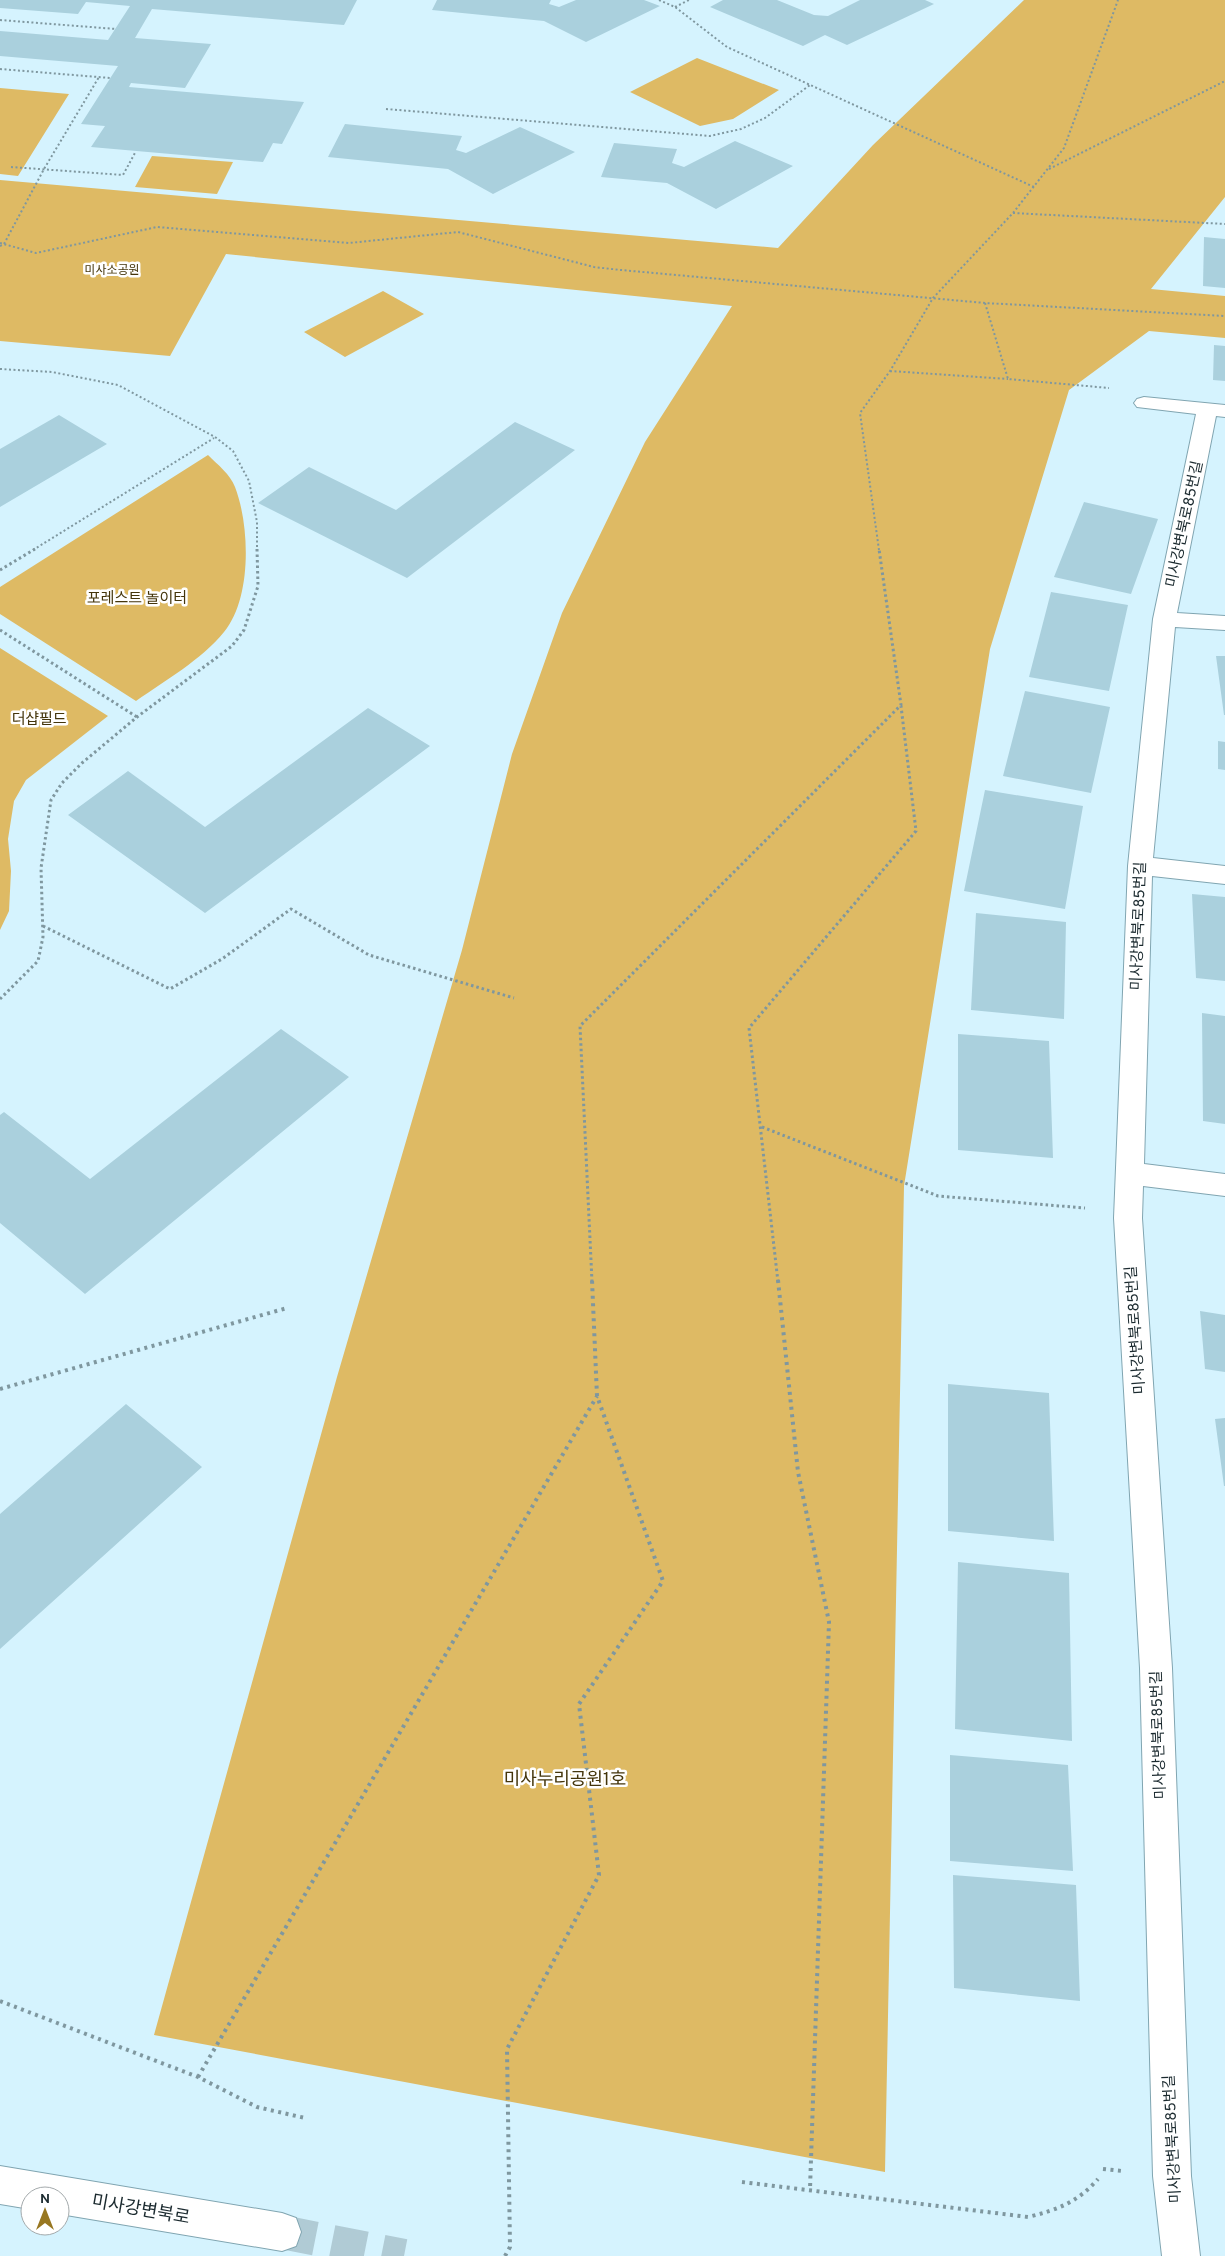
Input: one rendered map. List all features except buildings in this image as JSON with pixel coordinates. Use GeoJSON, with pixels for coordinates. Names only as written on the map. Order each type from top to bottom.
{"type":"FeatureCollection","features":[{"type":"Feature","properties":{"kind":"street"},"geometry":{"type":"LineString","coordinates":[[1144,403],[1216,410]]}},
{"type":"Feature","properties":{"kind":"street","name":"미사강변북로85번길"},"geometry":{"type":"LineString","coordinates":[[1181,2256],[1172,2176],[1156,1668],[1128,1218],[1140,866],[1164,619],[1216,410]]}},
{"type":"Feature","properties":{"kind":"street"},"geometry":{"type":"LineString","coordinates":[[1164,619],[1225,623]]}},
{"type":"Feature","properties":{"kind":"street"},"geometry":{"type":"LineString","coordinates":[[1140,866],[1225,876]]}},
{"type":"Feature","properties":{"kind":"street"},"geometry":{"type":"LineString","coordinates":[[1130,1173],[1225,1185]]}},
{"type":"Feature","properties":{"kind":"street","name":"미사강변북로"},"geometry":{"type":"LineString","coordinates":[[0,2185],[282,2232]]}},
{"type":"Feature","properties":{"kind":"path"},"geometry":{"type":"LineString","coordinates":[[659,0],[675,7],[727,47],[1034,187]]}},
{"type":"Feature","properties":{"kind":"path"},"geometry":{"type":"LineString","coordinates":[[675,7],[689,0]]}},
{"type":"Feature","properties":{"kind":"path"},"geometry":{"type":"LineString","coordinates":[[810,2189],[829,1622],[798,1472],[762,1127],[749,1028],[916,831],[901,705],[860,414],[890,371],[933,298],[1013,213],[1064,148],[1118,0]]}},
{"type":"Feature","properties":{"kind":"path"},"geometry":{"type":"LineString","coordinates":[[0,20],[116,29]]}},
{"type":"Feature","properties":{"kind":"path"},"geometry":{"type":"LineString","coordinates":[[0,69],[110,78]]}},
{"type":"Feature","properties":{"kind":"path"},"geometry":{"type":"LineString","coordinates":[[4,244],[44,169],[99,77]]}},
{"type":"Feature","properties":{"kind":"path"},"geometry":{"type":"LineString","coordinates":[[1048,169],[1225,81]]}},
{"type":"Feature","properties":{"kind":"path"},"geometry":{"type":"LineString","coordinates":[[386,109],[710,136],[741,129],[765,118],[810,85]]}},
{"type":"Feature","properties":{"kind":"path"},"geometry":{"type":"LineString","coordinates":[[11,166],[123,175],[136,151]]}},
{"type":"Feature","properties":{"kind":"path"},"geometry":{"type":"LineString","coordinates":[[1013,213],[1225,224]]}},
{"type":"Feature","properties":{"kind":"path"},"geometry":{"type":"LineString","coordinates":[[0,244],[36,253],[157,227],[349,243],[458,232],[594,267],[985,303],[1225,316]]}},
{"type":"Feature","properties":{"kind":"path"},"geometry":{"type":"LineString","coordinates":[[985,303],[1008,379]]}},
{"type":"Feature","properties":{"kind":"path"},"geometry":{"type":"LineString","coordinates":[[0,369],[52,372],[118,385],[215,438],[233,451],[243,467],[251,487],[257,522],[259,564],[258,586],[251,615],[244,630],[232,646],[137,717],[82,763],[62,783],[51,800],[41,868],[43,937],[38,960],[0,999]]}},
{"type":"Feature","properties":{"kind":"path"},"geometry":{"type":"LineString","coordinates":[[890,371],[1117,388]]}},
{"type":"Feature","properties":{"kind":"path"},"geometry":{"type":"LineString","coordinates":[[0,570],[215,438]]}},
{"type":"Feature","properties":{"kind":"path"},"geometry":{"type":"LineString","coordinates":[[0,630],[137,717]]}},
{"type":"Feature","properties":{"kind":"path"},"geometry":{"type":"LineString","coordinates":[[506,2256],[510,2247],[507,2050],[599,1875],[579,1704],[663,1581],[597,1396],[580,1026],[901,705]]}},
{"type":"Feature","properties":{"kind":"path"},"geometry":{"type":"LineString","coordinates":[[42,926],[170,989],[222,959],[292,909],[369,955],[514,998]]}},
{"type":"Feature","properties":{"kind":"path"},"geometry":{"type":"LineString","coordinates":[[762,1127],[938,1196],[1085,1208]]}},
{"type":"Feature","properties":{"kind":"path"},"geometry":{"type":"LineString","coordinates":[[0,1389],[287,1308]]}},
{"type":"Feature","properties":{"kind":"path"},"geometry":{"type":"LineString","coordinates":[[198,2077],[597,1396]]}},
{"type":"Feature","properties":{"kind":"path"},"geometry":{"type":"LineString","coordinates":[[0,2001],[198,2077],[257,2107],[306,2118]]}},
{"type":"Feature","properties":{"kind":"path"},"geometry":{"type":"LineString","coordinates":[[742,2182],[810,2189],[901,2203],[1028,2217],[1060,2210],[1083,2197],[1098,2179]]}},
{"type":"Feature","properties":{"kind":"green space","name":"미사누리공원1호"},"geometry":{"type":"Polygon","coordinates":[[[1024,0],[1225,0],[1225,197],[1151,289],[1225,296],[1225,338],[1149,331],[1069,390],[990,649],[904,1186],[885,2172],[154,2035],[337,1377],[462,950],[512,754],[562,613],[645,442],[732,306],[226,254],[170,356],[0,341],[0,180],[778,248],[873,145],[1024,0]]]}},
{"type":"Feature","properties":{"kind":"green space"},"geometry":{"type":"Polygon","coordinates":[[[697,58],[779,90],[733,119],[700,126],[630,92],[697,58]]]}},
{"type":"Feature","properties":{"kind":"green space"},"geometry":{"type":"Polygon","coordinates":[[[0,88],[69,94],[18,176],[0,174],[0,88]]]}},
{"type":"Feature","properties":{"kind":"green space"},"geometry":{"type":"Polygon","coordinates":[[[152,156],[233,162],[217,194],[135,187],[152,156]]]}},
{"type":"Feature","properties":{"kind":"green space"},"geometry":{"type":"Polygon","coordinates":[[[383,291],[424,314],[345,357],[304,332],[383,291]]]}},
{"type":"Feature","properties":{"kind":"green space","name":"포레스트 놀이터"},"geometry":{"type":"Polygon","coordinates":[[[208,455],[227,474],[235,487],[244,521],[246,561],[240,600],[233,618],[215,642],[194,661],[136,701],[0,614],[0,587],[208,455]]]}},
{"type":"Feature","properties":{"kind":"green space","name":"더샵필드"},"geometry":{"type":"Polygon","coordinates":[[[0,648],[108,716],[26,780],[14,801],[8,839],[11,871],[9,911],[0,930],[0,648]]]}},
{"type":"Feature","properties":{"kind":"tunnel"},"geometry":{"type":"LineString","coordinates":[[282,2232],[404,2256]]}},
{"type":"Feature","properties":{"kind":"park label","name":"미사소공원"},"geometry":{"type":"Point","coordinates":[112,270]}}]}
